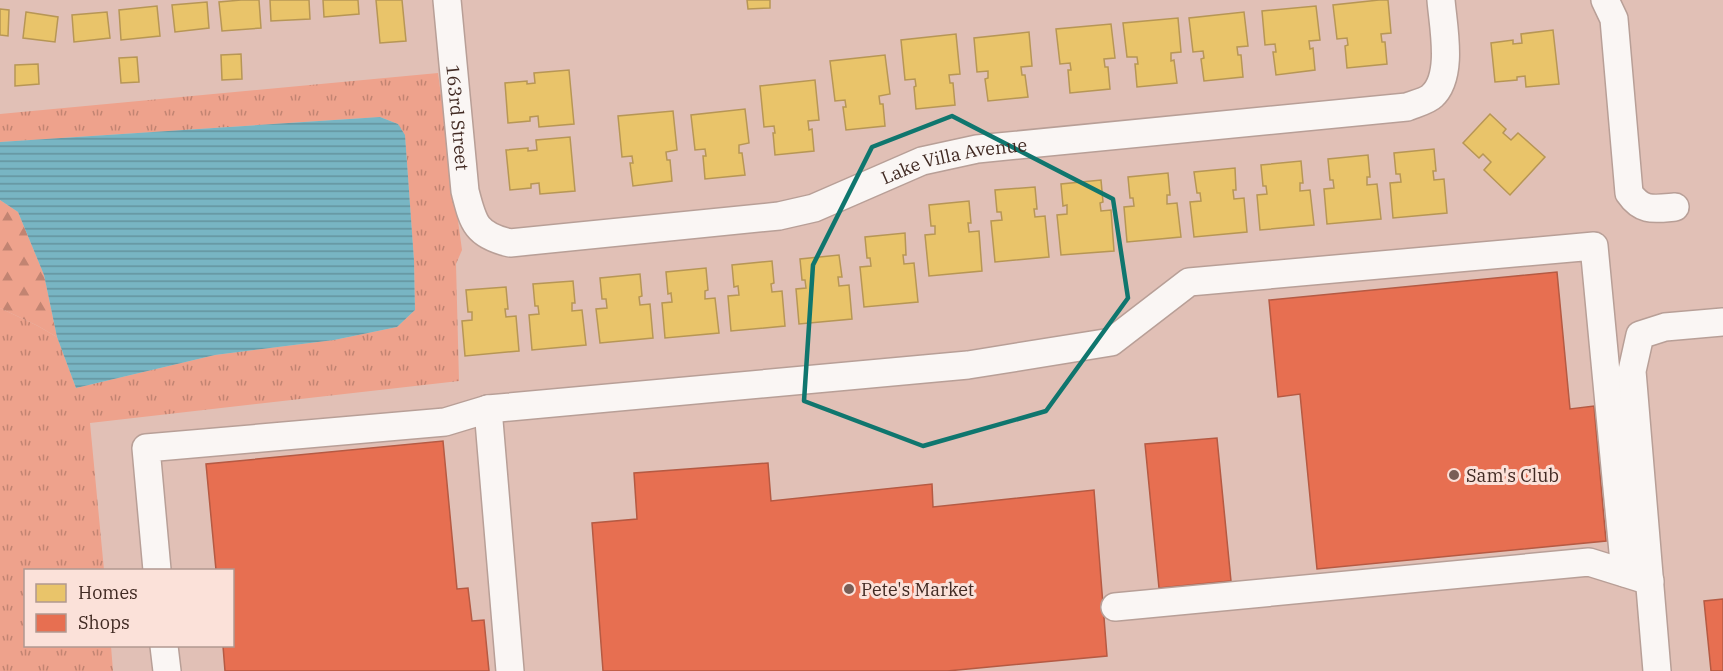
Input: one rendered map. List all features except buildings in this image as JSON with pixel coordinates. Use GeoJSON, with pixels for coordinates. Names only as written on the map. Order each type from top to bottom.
{"type":"FeatureCollection","features":[{"type":"Feature","properties":{"kind":"street","name":"163rd Street"},"geometry":{"type":"LineString","coordinates":[[447,0],[465,191],[472,221],[482,231]]}},
{"type":"Feature","properties":{"kind":"street","name":"Lake Villa Avenue"},"geometry":{"type":"LineString","coordinates":[[482,231],[494,240],[510,243],[779,216],[814,208],[922,161],[977,149],[1407,107],[1432,96],[1444,75],[1446,54],[1441,0]]}},
{"type":"Feature","properties":{"kind":"street"},"geometry":{"type":"LineString","coordinates":[[1605,0],[1614,19],[1629,193],[1636,204],[1663,208]]}},
{"type":"Feature","properties":{"kind":"street"},"geometry":{"type":"LineString","coordinates":[[157,569],[146,448],[445,422],[488,409],[968,365],[1111,342],[1189,282],[1594,246],[1637,577],[1657,671]]}},
{"type":"Feature","properties":{"kind":"street"},"geometry":{"type":"LineString","coordinates":[[1637,577],[1632,371],[1640,335],[1665,327],[1723,322]]}},
{"type":"Feature","properties":{"kind":"street"},"geometry":{"type":"LineString","coordinates":[[488,409],[510,671]]}},
{"type":"Feature","properties":{"kind":"street"},"geometry":{"type":"LineString","coordinates":[[1115,607],[1589,562],[1637,577]]}},
{"type":"Feature","properties":{"kind":"street"},"geometry":{"type":"LineString","coordinates":[[164,647],[167,671]]}},
{"type":"Feature","properties":{"kind":"highlighted area"},"geometry":{"type":"Polygon","coordinates":[[[952,116],[1113,199],[1128,298],[1046,411],[923,446],[804,401],[813,265],[872,147],[952,116]]]}},
{"type":"Feature","properties":{"kind":"green space"},"geometry":{"type":"Polygon","coordinates":[[[438,73],[462,250],[456,264],[459,381],[90,423],[104,569],[24,569],[24,647],[111,647],[113,671],[0,671],[0,308],[57,337],[76,388],[215,355],[334,340],[397,327],[415,310],[414,260],[405,136],[398,124],[380,117],[0,142],[0,114],[438,73]]]}},
{"type":"Feature","properties":{"kind":"green space"},"geometry":{"type":"Polygon","coordinates":[[[0,200],[18,212],[44,275],[57,337],[0,308],[0,200]]]}},
{"type":"Feature","properties":{"kind":"water"},"geometry":{"type":"Polygon","coordinates":[[[380,117],[398,124],[405,135],[414,260],[415,310],[397,327],[334,340],[215,355],[76,388],[57,337],[44,275],[18,212],[0,200],[0,142],[380,117]]]}},
{"type":"Feature","properties":{"kind":"place","name":"Sam's Club"},"geometry":{"type":"Point","coordinates":[1454,475]}},
{"type":"Feature","properties":{"kind":"place","name":"Pete's Market"},"geometry":{"type":"Point","coordinates":[849,589]}}]}
